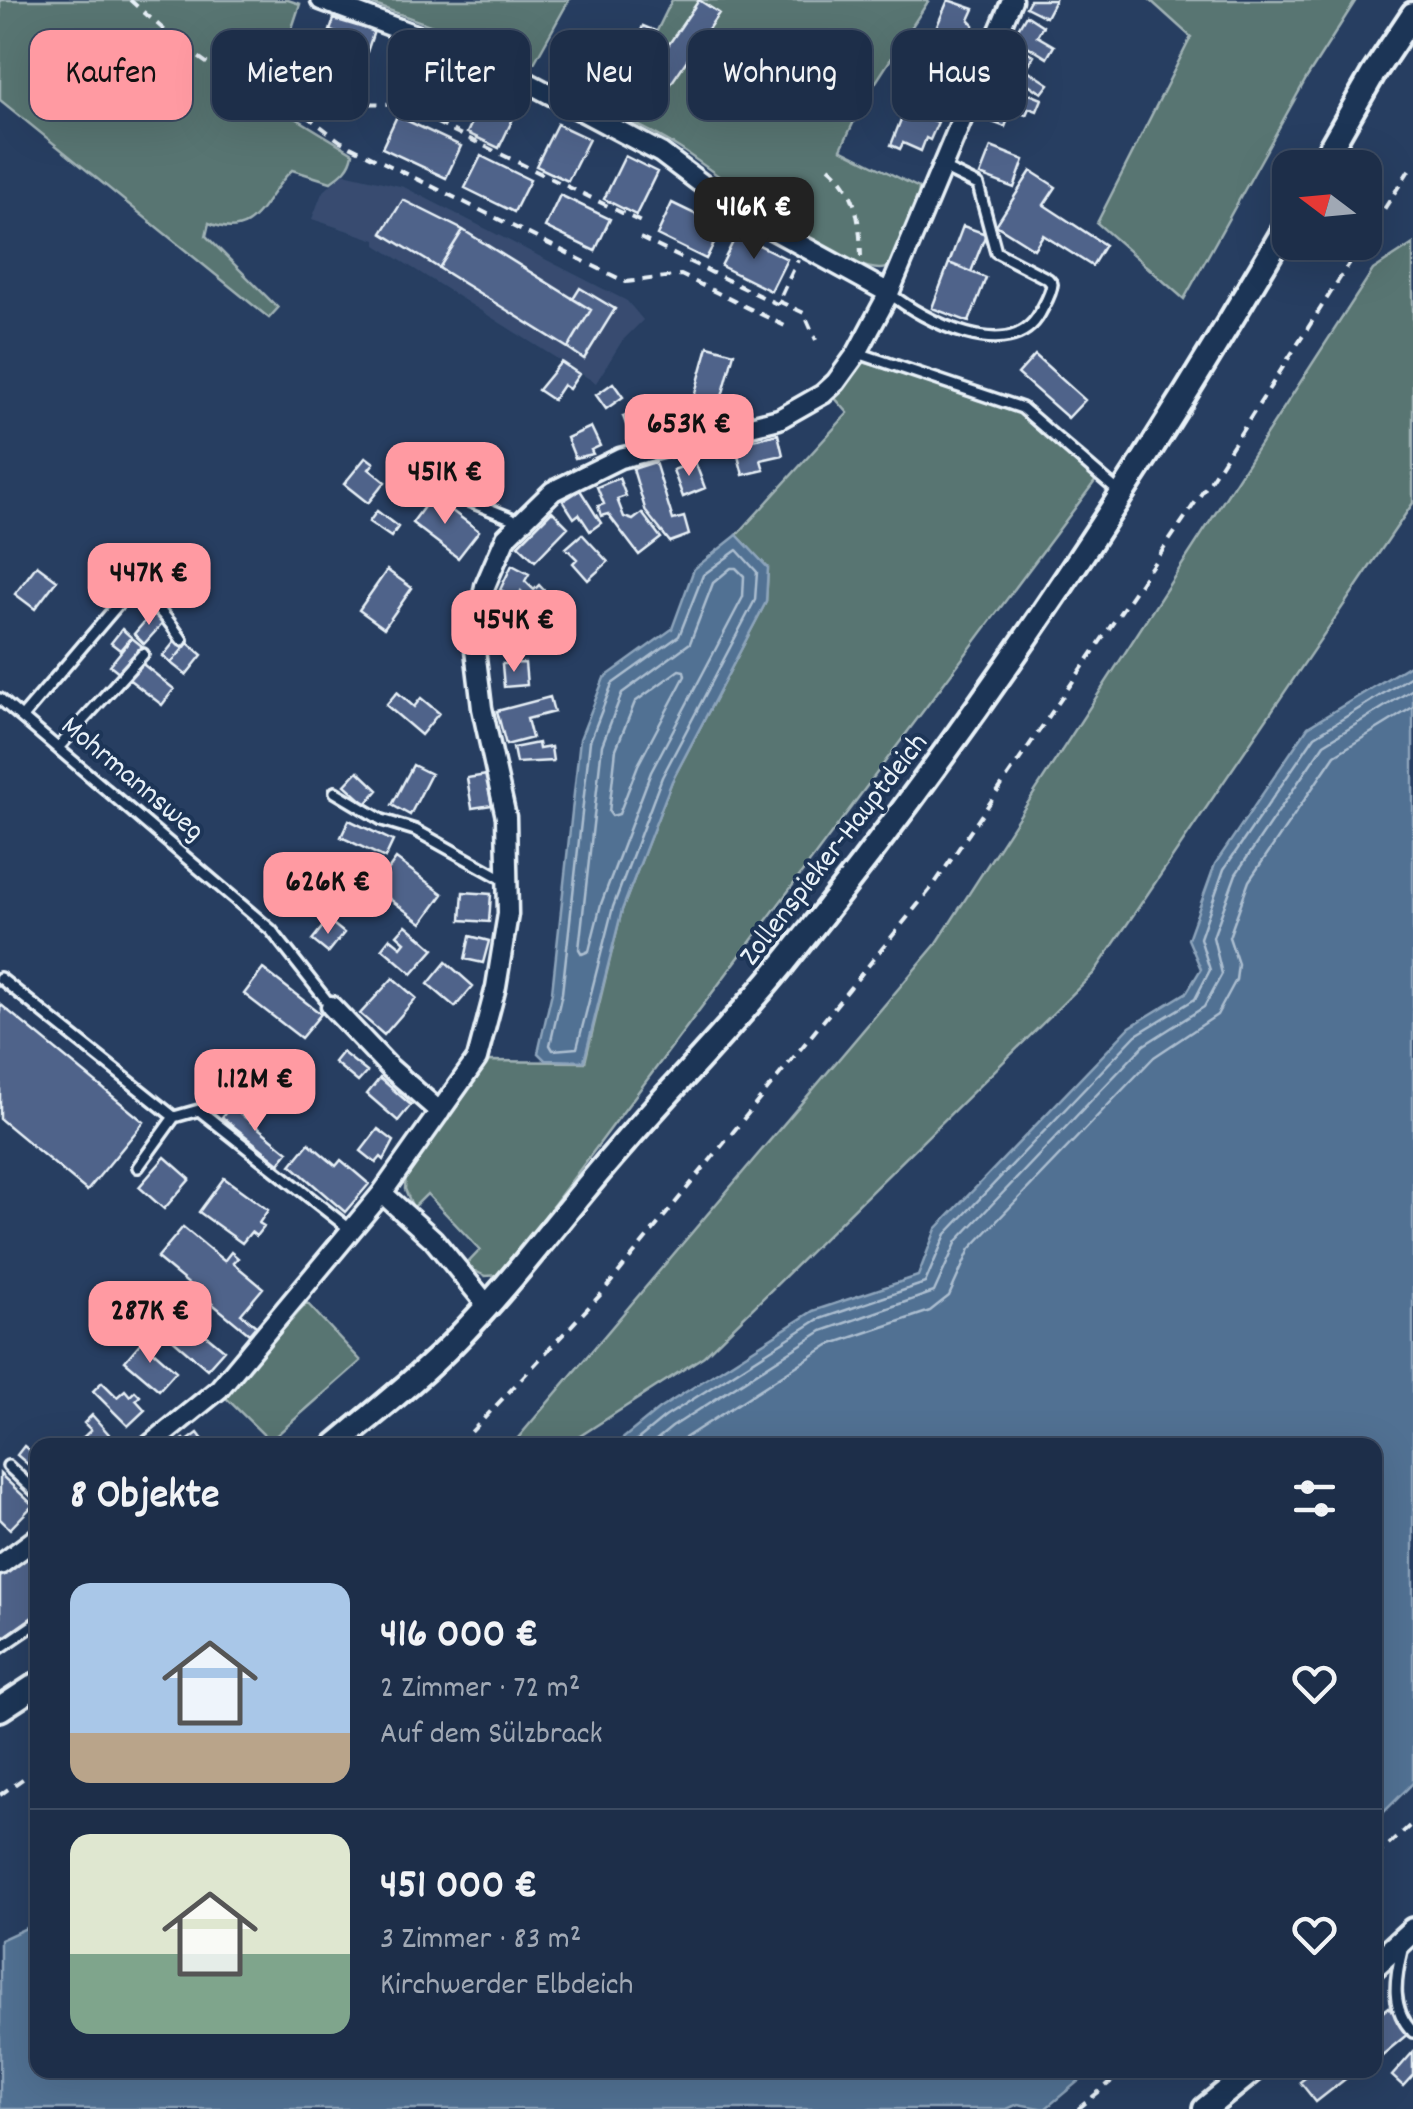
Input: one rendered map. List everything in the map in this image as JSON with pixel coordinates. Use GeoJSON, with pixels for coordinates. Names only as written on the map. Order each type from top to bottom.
{"type":"FeatureCollection","features":[{"type":"Feature","properties":{"kind":"street"},"geometry":{"type":"LineString","coordinates":[[320,0],[399,26],[493,64],[661,153],[736,209],[889,293]]}},
{"type":"Feature","properties":{"kind":"street"},"geometry":{"type":"LineString","coordinates":[[159,1438],[219,1389],[382,1192],[476,1060],[499,969],[508,914],[508,881],[506,818],[482,708],[474,641],[485,586],[506,536],[553,491],[620,458],[779,418],[823,394],[857,353],[889,293],[1012,0]]}},
{"type":"Feature","properties":{"kind":"street"},"geometry":{"type":"LineString","coordinates":[[1328,150],[1372,74],[1413,14]]}},
{"type":"Feature","properties":{"kind":"street","name":"Zollenspieker-Hauptdeich"},"geometry":{"type":"LineString","coordinates":[[344,1438],[452,1345],[488,1306],[614,1154],[781,967],[863,863],[1056,597],[1213,353],[1272,251]]}},
{"type":"Feature","properties":{"kind":"street","name":"Mohrmannsweg"},"geometry":{"type":"LineString","coordinates":[[330,1006],[390,1068],[440,1112]]}},
{"type":"Feature","properties":{"kind":"street"},"geometry":{"type":"LineString","coordinates":[[382,1192],[432,1239],[488,1306]]}},
{"type":"Feature","properties":{"kind":"street"},"geometry":{"type":"LineString","coordinates":[[0,1565],[30,1543]]}},
{"type":"Feature","properties":{"kind":"street"},"geometry":{"type":"LineString","coordinates":[[0,1709],[30,1689]]}},
{"type":"Feature","properties":{"kind":"street"},"geometry":{"type":"LineString","coordinates":[[1382,1959],[1409,1934]]}},
{"type":"Feature","properties":{"kind":"street"},"geometry":{"type":"LineString","coordinates":[[1205,2109],[1243,2078]]}},
{"type":"Feature","properties":{"kind":"lane"},"geometry":{"type":"LineString","coordinates":[[889,293],[913,312],[962,332],[988,337],[1025,332],[1035,323],[1052,291],[1048,279],[996,252],[978,185],[941,167]]}},
{"type":"Feature","properties":{"kind":"lane"},"geometry":{"type":"LineString","coordinates":[[857,353],[1022,408],[1123,496]]}},
{"type":"Feature","properties":{"kind":"lane"},"geometry":{"type":"LineString","coordinates":[[406,476],[511,518],[518,525]]}},
{"type":"Feature","properties":{"kind":"lane"},"geometry":{"type":"LineString","coordinates":[[22,718],[126,596],[142,597],[160,608],[182,640]]}},
{"type":"Feature","properties":{"kind":"lane"},"geometry":{"type":"LineString","coordinates":[[58,748],[143,654]]}},
{"type":"Feature","properties":{"kind":"lane","name":"Mohrmannsweg"},"geometry":{"type":"LineString","coordinates":[[0,699],[271,930],[330,1006]]}},
{"type":"Feature","properties":{"kind":"lane"},"geometry":{"type":"LineString","coordinates":[[334,792],[382,820],[415,830],[508,881]]}},
{"type":"Feature","properties":{"kind":"lane"},"geometry":{"type":"LineString","coordinates":[[0,978],[174,1118]]}},
{"type":"Feature","properties":{"kind":"lane"},"geometry":{"type":"LineString","coordinates":[[138,1167],[174,1118],[199,1110],[352,1230]]}},
{"type":"Feature","properties":{"kind":"lane"},"geometry":{"type":"LineString","coordinates":[[8,1466],[30,1487]]}},
{"type":"Feature","properties":{"kind":"lane"},"geometry":{"type":"LineString","coordinates":[[0,1648],[30,1627]]}},
{"type":"Feature","properties":{"kind":"lane"},"geometry":{"type":"LineString","coordinates":[[1409,1934],[1394,1980],[1402,2019],[1413,2032]]}},
{"type":"Feature","properties":{"kind":"path"},"geometry":{"type":"LineString","coordinates":[[130,0],[212,66]]}},
{"type":"Feature","properties":{"kind":"path"},"geometry":{"type":"LineString","coordinates":[[368,104],[406,108],[647,225]]}},
{"type":"Feature","properties":{"kind":"path"},"geometry":{"type":"LineString","coordinates":[[311,120],[340,141],[626,282],[682,275],[790,328]]}},
{"type":"Feature","properties":{"kind":"path"},"geometry":{"type":"LineString","coordinates":[[1382,213],[1413,164]]}},
{"type":"Feature","properties":{"kind":"path"},"geometry":{"type":"LineString","coordinates":[[829,167],[844,182],[854,202],[860,245],[859,276]]}},
{"type":"Feature","properties":{"kind":"path"},"geometry":{"type":"LineString","coordinates":[[640,238],[777,304],[804,247]]}},
{"type":"Feature","properties":{"kind":"path"},"geometry":{"type":"LineString","coordinates":[[466,1438],[602,1293],[933,886],[1210,481],[1352,260]]}},
{"type":"Feature","properties":{"kind":"path"},"geometry":{"type":"LineString","coordinates":[[778,301],[804,313],[816,340]]}},
{"type":"Feature","properties":{"kind":"path"},"geometry":{"type":"LineString","coordinates":[[0,1795],[30,1774]]}},
{"type":"Feature","properties":{"kind":"path"},"geometry":{"type":"LineString","coordinates":[[1382,1851],[1413,1823]]}},
{"type":"Feature","properties":{"kind":"path"},"geometry":{"type":"LineString","coordinates":[[1078,2109],[1115,2078]]}},
{"type":"Feature","properties":{"kind":"shaded area"},"geometry":{"type":"Polygon","coordinates":[[[344,173],[404,187],[627,301],[643,320],[622,341],[596,383],[376,245],[376,240],[312,219],[322,193],[344,173]]]}},
{"type":"Feature","properties":{"kind":"green space"},"geometry":{"type":"Polygon","coordinates":[[[0,0],[288,0],[300,4],[291,30],[212,30],[212,120],[299,120],[353,153],[342,173],[331,182],[292,170],[258,214],[239,227],[209,223],[206,236],[278,308],[269,318],[0,100],[0,0]]]}},
{"type":"Feature","properties":{"kind":"green space"},"geometry":{"type":"Polygon","coordinates":[[[361,0],[569,0],[534,63],[530,62],[530,30],[443,30],[361,0]]]}},
{"type":"Feature","properties":{"kind":"green space"},"geometry":{"type":"Polygon","coordinates":[[[672,0],[929,0],[910,30],[892,30],[892,57],[872,88],[872,30],[688,30],[688,120],[855,120],[841,149],[919,188],[909,231],[886,268],[868,267],[843,258],[782,221],[679,148],[627,120],[668,120],[668,30],[657,30],[672,0]]]}},
{"type":"Feature","properties":{"kind":"green space"},"geometry":{"type":"Polygon","coordinates":[[[1150,0],[1356,0],[1306,79],[1184,299],[1097,223],[1191,37],[1150,0]]]}},
{"type":"Feature","properties":{"kind":"green space"},"geometry":{"type":"Polygon","coordinates":[[[1413,244],[1413,503],[1094,973],[704,1356],[577,1438],[518,1438],[937,943],[1373,270],[1413,244]]]}},
{"type":"Feature","properties":{"kind":"green space"},"geometry":{"type":"Polygon","coordinates":[[[863,362],[1016,410],[1096,480],[501,1275],[485,1276],[465,1266],[480,1250],[427,1194],[413,1208],[405,1189],[406,1172],[484,1061],[585,1062],[622,910],[672,781],[766,602],[768,568],[737,535],[848,413],[834,397],[863,362]]]}},
{"type":"Feature","properties":{"kind":"green space"},"geometry":{"type":"Polygon","coordinates":[[[307,1303],[361,1361],[273,1438],[267,1438],[224,1396],[307,1303]]]}},
{"type":"Feature","properties":{"kind":"water"},"geometry":{"type":"Polygon","coordinates":[[[737,535],[768,568],[766,602],[672,781],[622,910],[584,1061],[545,1060],[538,1053],[552,992],[580,739],[604,678],[672,629],[694,569],[737,535]]]}},
{"type":"Feature","properties":{"kind":"water"},"geometry":{"type":"Polygon","coordinates":[[[1413,663],[1413,1783],[1382,1814],[1382,1438],[624,1438],[659,1409],[813,1311],[918,1276],[936,1229],[1130,1027],[1187,992],[1201,969],[1188,939],[1215,864],[1308,727],[1413,663]]]}},
{"type":"Feature","properties":{"kind":"water"},"geometry":{"type":"Polygon","coordinates":[[[30,1926],[30,2078],[1082,2078],[1045,2109],[1018,2104],[1007,2109],[0,2109],[0,1940],[30,1926]]]}},
{"type":"Feature","properties":{"kind":"building"},"geometry":{"type":"Polygon","coordinates":[[[699,0],[719,13],[707,30],[688,30],[688,59],[670,85],[668,46],[699,0]]]}},
{"type":"Feature","properties":{"kind":"building"},"geometry":{"type":"Polygon","coordinates":[[[948,0],[974,9],[969,20],[974,25],[972,29],[935,30],[948,0]]]}},
{"type":"Feature","properties":{"kind":"building"},"geometry":{"type":"Polygon","coordinates":[[[1030,0],[1055,0],[1046,17],[1026,7],[1030,0]]]}},
{"type":"Feature","properties":{"kind":"building"},"geometry":{"type":"Polygon","coordinates":[[[1026,15],[1043,26],[1037,36],[1054,46],[1047,58],[1026,45],[1026,30],[1017,30],[1026,15]]]}},
{"type":"Feature","properties":{"kind":"building"},"geometry":{"type":"Polygon","coordinates":[[[334,19],[374,31],[368,49],[368,30],[330,30],[334,19]]]}},
{"type":"Feature","properties":{"kind":"building"},"geometry":{"type":"Polygon","coordinates":[[[1026,50],[1034,56],[1026,69],[1026,50]]]}},
{"type":"Feature","properties":{"kind":"building"},"geometry":{"type":"Polygon","coordinates":[[[1026,69],[1049,84],[1042,93],[1026,82],[1026,69]]]}},
{"type":"Feature","properties":{"kind":"building"},"geometry":{"type":"Polygon","coordinates":[[[1026,93],[1042,99],[1037,111],[1029,108],[1026,115],[1026,93]]]}},
{"type":"Feature","properties":{"kind":"building"},"geometry":{"type":"Polygon","coordinates":[[[395,120],[406,120],[461,146],[446,178],[382,148],[395,120]]]}},
{"type":"Feature","properties":{"kind":"building"},"geometry":{"type":"Polygon","coordinates":[[[473,120],[512,120],[499,148],[467,133],[473,120]]]}},
{"type":"Feature","properties":{"kind":"building"},"geometry":{"type":"Polygon","coordinates":[[[901,120],[938,122],[921,151],[903,143],[900,149],[891,145],[901,120]]]}},
{"type":"Feature","properties":{"kind":"building"},"geometry":{"type":"Polygon","coordinates":[[[987,120],[1008,120],[1005,127],[987,120]]]}},
{"type":"Feature","properties":{"kind":"building"},"geometry":{"type":"Polygon","coordinates":[[[557,124],[589,139],[568,181],[536,166],[557,124]]]}},
{"type":"Feature","properties":{"kind":"building"},"geometry":{"type":"Polygon","coordinates":[[[991,147],[1024,160],[1014,188],[980,175],[991,147]]]}},
{"type":"Feature","properties":{"kind":"building"},"geometry":{"type":"Polygon","coordinates":[[[481,156],[530,180],[514,212],[465,188],[481,156]]]}},
{"type":"Feature","properties":{"kind":"building"},"geometry":{"type":"Polygon","coordinates":[[[625,156],[657,172],[636,215],[604,199],[625,156]]]}},
{"type":"Feature","properties":{"kind":"building"},"geometry":{"type":"Polygon","coordinates":[[[1031,171],[1056,187],[1044,205],[1105,245],[1092,266],[1043,235],[1034,249],[996,225],[1031,171]]]}},
{"type":"Feature","properties":{"kind":"building"},"geometry":{"type":"Polygon","coordinates":[[[560,195],[610,219],[595,251],[545,227],[560,195]]]}},
{"type":"Feature","properties":{"kind":"building"},"geometry":{"type":"Polygon","coordinates":[[[403,200],[463,230],[439,268],[382,233],[403,200]]]}},
{"type":"Feature","properties":{"kind":"building"},"geometry":{"type":"Polygon","coordinates":[[[672,203],[722,227],[706,259],[657,235],[672,203]]]}},
{"type":"Feature","properties":{"kind":"building"},"geometry":{"type":"Polygon","coordinates":[[[963,226],[986,234],[971,272],[949,263],[963,226]]]}},
{"type":"Feature","properties":{"kind":"building"},"geometry":{"type":"Polygon","coordinates":[[[463,230],[591,310],[568,348],[439,268],[463,230]]]}},
{"type":"Feature","properties":{"kind":"building"},"geometry":{"type":"Polygon","coordinates":[[[737,234],[787,259],[771,291],[721,266],[737,234]]]}},
{"type":"Feature","properties":{"kind":"building"},"geometry":{"type":"Polygon","coordinates":[[[949,263],[986,278],[969,322],[932,308],[949,263]]]}},
{"type":"Feature","properties":{"kind":"building"},"geometry":{"type":"Polygon","coordinates":[[[580,288],[615,309],[584,359],[568,348],[591,310],[573,299],[580,288]]]}},
{"type":"Feature","properties":{"kind":"building"},"geometry":{"type":"Polygon","coordinates":[[[708,346],[734,353],[720,404],[694,397],[708,346]]]}},
{"type":"Feature","properties":{"kind":"building"},"geometry":{"type":"Polygon","coordinates":[[[1035,355],[1085,400],[1068,418],[1018,374],[1035,355]]]}},
{"type":"Feature","properties":{"kind":"building"},"geometry":{"type":"Polygon","coordinates":[[[561,362],[579,374],[569,389],[563,385],[553,400],[538,390],[561,362]]]}},
{"type":"Feature","properties":{"kind":"building"},"geometry":{"type":"Polygon","coordinates":[[[613,383],[623,397],[606,409],[596,395],[613,383]]]}},
{"type":"Feature","properties":{"kind":"building"},"geometry":{"type":"Polygon","coordinates":[[[652,406],[659,426],[630,436],[623,416],[652,406]]]}},
{"type":"Feature","properties":{"kind":"building"},"geometry":{"type":"Polygon","coordinates":[[[591,427],[600,446],[591,450],[593,454],[575,458],[567,438],[591,427]]]}},
{"type":"Feature","properties":{"kind":"building"},"geometry":{"type":"Polygon","coordinates":[[[778,434],[783,455],[761,460],[764,470],[743,475],[735,444],[778,434]]]}},
{"type":"Feature","properties":{"kind":"building"},"geometry":{"type":"Polygon","coordinates":[[[366,457],[374,463],[369,469],[385,482],[368,503],[344,484],[366,457]]]}},
{"type":"Feature","properties":{"kind":"building"},"geometry":{"type":"Polygon","coordinates":[[[655,462],[673,520],[684,517],[689,535],[670,542],[646,512],[633,469],[655,462]]]}},
{"type":"Feature","properties":{"kind":"building"},"geometry":{"type":"Polygon","coordinates":[[[695,462],[705,488],[683,497],[673,470],[695,462]]]}},
{"type":"Feature","properties":{"kind":"building"},"geometry":{"type":"Polygon","coordinates":[[[619,478],[626,496],[617,499],[624,517],[633,520],[642,513],[661,538],[639,555],[608,514],[601,516],[598,506],[604,504],[597,487],[619,478]]]}},
{"type":"Feature","properties":{"kind":"building"},"geometry":{"type":"Polygon","coordinates":[[[580,490],[601,523],[590,531],[579,514],[574,518],[563,501],[580,490]]]}},
{"type":"Feature","properties":{"kind":"building"},"geometry":{"type":"Polygon","coordinates":[[[432,496],[479,531],[458,558],[412,523],[432,496]]]}},
{"type":"Feature","properties":{"kind":"building"},"geometry":{"type":"Polygon","coordinates":[[[377,511],[398,527],[391,537],[369,522],[377,511]]]}},
{"type":"Feature","properties":{"kind":"building"},"geometry":{"type":"Polygon","coordinates":[[[552,511],[568,527],[535,561],[518,545],[552,511]]]}},
{"type":"Feature","properties":{"kind":"building"},"geometry":{"type":"Polygon","coordinates":[[[582,534],[608,562],[588,580],[566,548],[582,534]]]}},
{"type":"Feature","properties":{"kind":"building"},"geometry":{"type":"Polygon","coordinates":[[[37,565],[57,580],[35,609],[15,594],[37,565]]]}},
{"type":"Feature","properties":{"kind":"building"},"geometry":{"type":"Polygon","coordinates":[[[512,565],[529,574],[525,581],[534,590],[539,585],[557,604],[544,616],[521,591],[518,598],[500,590],[512,565]]]}},
{"type":"Feature","properties":{"kind":"building"},"geometry":{"type":"Polygon","coordinates":[[[387,570],[412,588],[384,628],[359,610],[387,570]]]}},
{"type":"Feature","properties":{"kind":"building"},"geometry":{"type":"Polygon","coordinates":[[[153,612],[164,622],[144,644],[134,634],[153,612]]]}},
{"type":"Feature","properties":{"kind":"building"},"geometry":{"type":"Polygon","coordinates":[[[122,629],[131,637],[120,650],[111,643],[122,629]]]}},
{"type":"Feature","properties":{"kind":"building"},"geometry":{"type":"Polygon","coordinates":[[[132,638],[142,646],[120,673],[110,665],[132,638]]]}},
{"type":"Feature","properties":{"kind":"building"},"geometry":{"type":"Polygon","coordinates":[[[176,640],[185,647],[171,663],[163,656],[176,640]]]}},
{"type":"Feature","properties":{"kind":"building"},"geometry":{"type":"Polygon","coordinates":[[[188,643],[202,655],[186,675],[171,663],[188,643]]]}},
{"type":"Feature","properties":{"kind":"building"},"geometry":{"type":"Polygon","coordinates":[[[139,661],[174,689],[162,705],[126,677],[139,661]]]}},
{"type":"Feature","properties":{"kind":"building"},"geometry":{"type":"Polygon","coordinates":[[[525,663],[527,685],[504,687],[502,664],[525,663]]]}},
{"type":"Feature","properties":{"kind":"building"},"geometry":{"type":"Polygon","coordinates":[[[397,692],[414,707],[421,698],[439,713],[421,735],[386,705],[397,692]]]}},
{"type":"Feature","properties":{"kind":"building"},"geometry":{"type":"Polygon","coordinates":[[[550,697],[554,712],[527,719],[532,738],[506,745],[497,711],[550,697]]]}},
{"type":"Feature","properties":{"kind":"building"},"geometry":{"type":"Polygon","coordinates":[[[538,743],[539,749],[551,747],[553,761],[516,763],[513,748],[538,743]]]}},
{"type":"Feature","properties":{"kind":"building"},"geometry":{"type":"Polygon","coordinates":[[[413,765],[431,774],[410,815],[392,805],[413,765]]]}},
{"type":"Feature","properties":{"kind":"building"},"geometry":{"type":"Polygon","coordinates":[[[358,771],[378,790],[366,804],[345,785],[358,771]]]}},
{"type":"Feature","properties":{"kind":"building"},"geometry":{"type":"Polygon","coordinates":[[[487,775],[492,805],[472,808],[467,778],[487,775]]]}},
{"type":"Feature","properties":{"kind":"building"},"geometry":{"type":"Polygon","coordinates":[[[349,820],[393,841],[385,858],[341,837],[349,820]]]}},
{"type":"Feature","properties":{"kind":"building"},"geometry":{"type":"Polygon","coordinates":[[[396,859],[443,894],[422,923],[375,888],[396,859]]]}},
{"type":"Feature","properties":{"kind":"building"},"geometry":{"type":"Polygon","coordinates":[[[463,892],[491,894],[489,922],[461,920],[463,892]]]}},
{"type":"Feature","properties":{"kind":"building"},"geometry":{"type":"Polygon","coordinates":[[[328,920],[344,933],[328,953],[312,940],[328,920]]]}},
{"type":"Feature","properties":{"kind":"building"},"geometry":{"type":"Polygon","coordinates":[[[406,925],[434,949],[412,974],[382,948],[390,938],[401,947],[405,942],[397,935],[406,925]]]}},
{"type":"Feature","properties":{"kind":"building"},"geometry":{"type":"Polygon","coordinates":[[[470,936],[489,941],[483,963],[465,959],[470,936]]]}},
{"type":"Feature","properties":{"kind":"building"},"geometry":{"type":"Polygon","coordinates":[[[446,962],[473,986],[455,1007],[428,984],[446,962]]]}},
{"type":"Feature","properties":{"kind":"building"},"geometry":{"type":"Polygon","coordinates":[[[263,969],[321,1014],[301,1038],[244,994],[263,969]]]}},
{"type":"Feature","properties":{"kind":"building"},"geometry":{"type":"Polygon","coordinates":[[[393,978],[416,998],[384,1035],[360,1014],[393,978]]]}},
{"type":"Feature","properties":{"kind":"building"},"geometry":{"type":"Polygon","coordinates":[[[0,1004],[144,1122],[87,1191],[0,1119],[0,1004]]]}},
{"type":"Feature","properties":{"kind":"building"},"geometry":{"type":"Polygon","coordinates":[[[342,1052],[367,1072],[358,1082],[334,1062],[342,1052]]]}},
{"type":"Feature","properties":{"kind":"building"},"geometry":{"type":"Polygon","coordinates":[[[380,1078],[411,1105],[398,1121],[367,1094],[380,1078]]]}},
{"type":"Feature","properties":{"kind":"building"},"geometry":{"type":"Polygon","coordinates":[[[231,1106],[288,1152],[279,1163],[222,1117],[231,1106]]]}},
{"type":"Feature","properties":{"kind":"building"},"geometry":{"type":"Polygon","coordinates":[[[378,1129],[394,1141],[384,1160],[381,1157],[376,1163],[361,1151],[378,1129]]]}},
{"type":"Feature","properties":{"kind":"building"},"geometry":{"type":"Polygon","coordinates":[[[309,1143],[336,1166],[341,1160],[369,1184],[345,1212],[291,1165],[309,1143]]]}},
{"type":"Feature","properties":{"kind":"building"},"geometry":{"type":"Polygon","coordinates":[[[165,1157],[190,1179],[164,1209],[139,1187],[165,1157]]]}},
{"type":"Feature","properties":{"kind":"building"},"geometry":{"type":"Polygon","coordinates":[[[224,1178],[268,1210],[259,1223],[264,1226],[256,1236],[251,1232],[242,1243],[199,1212],[224,1178]]]}},
{"type":"Feature","properties":{"kind":"building"},"geometry":{"type":"Polygon","coordinates":[[[183,1227],[224,1261],[231,1252],[238,1258],[233,1263],[263,1288],[241,1314],[256,1326],[249,1334],[157,1258],[183,1227]]]}},
{"type":"Feature","properties":{"kind":"building"},"geometry":{"type":"Polygon","coordinates":[[[173,1319],[188,1332],[194,1325],[224,1350],[207,1369],[163,1331],[173,1319]]]}},
{"type":"Feature","properties":{"kind":"building"},"geometry":{"type":"Polygon","coordinates":[[[142,1341],[176,1371],[159,1390],[125,1361],[142,1341]]]}},
{"type":"Feature","properties":{"kind":"building"},"geometry":{"type":"Polygon","coordinates":[[[102,1382],[117,1397],[125,1390],[130,1396],[135,1391],[140,1396],[136,1400],[145,1410],[128,1426],[93,1391],[102,1382]]]}},
{"type":"Feature","properties":{"kind":"building"},"geometry":{"type":"Polygon","coordinates":[[[92,1415],[112,1438],[82,1438],[91,1430],[84,1423],[92,1415]]]}},
{"type":"Feature","properties":{"kind":"building"},"geometry":{"type":"Polygon","coordinates":[[[24,1446],[30,1451],[30,1466],[17,1455],[24,1446]]]}},
{"type":"Feature","properties":{"kind":"building"},"geometry":{"type":"Polygon","coordinates":[[[0,1474],[30,1502],[30,1508],[10,1529],[0,1519],[0,1474]]]}},
{"type":"Feature","properties":{"kind":"building"},"geometry":{"type":"Polygon","coordinates":[[[30,1556],[30,1619],[0,1640],[0,1577],[30,1556]]]}},
{"type":"Feature","properties":{"kind":"building"},"geometry":{"type":"Polygon","coordinates":[[[1389,2007],[1409,2033],[1382,2055],[1382,2012],[1389,2007]]]}},
{"type":"Feature","properties":{"kind":"building"},"geometry":{"type":"Polygon","coordinates":[[[1413,2052],[1413,2075],[1403,2086],[1392,2076],[1413,2052]]]}},
{"type":"Feature","properties":{"kind":"building"},"geometry":{"type":"Polygon","coordinates":[[[1305,2078],[1346,2078],[1316,2102],[1300,2082],[1305,2078]]]}}]}
